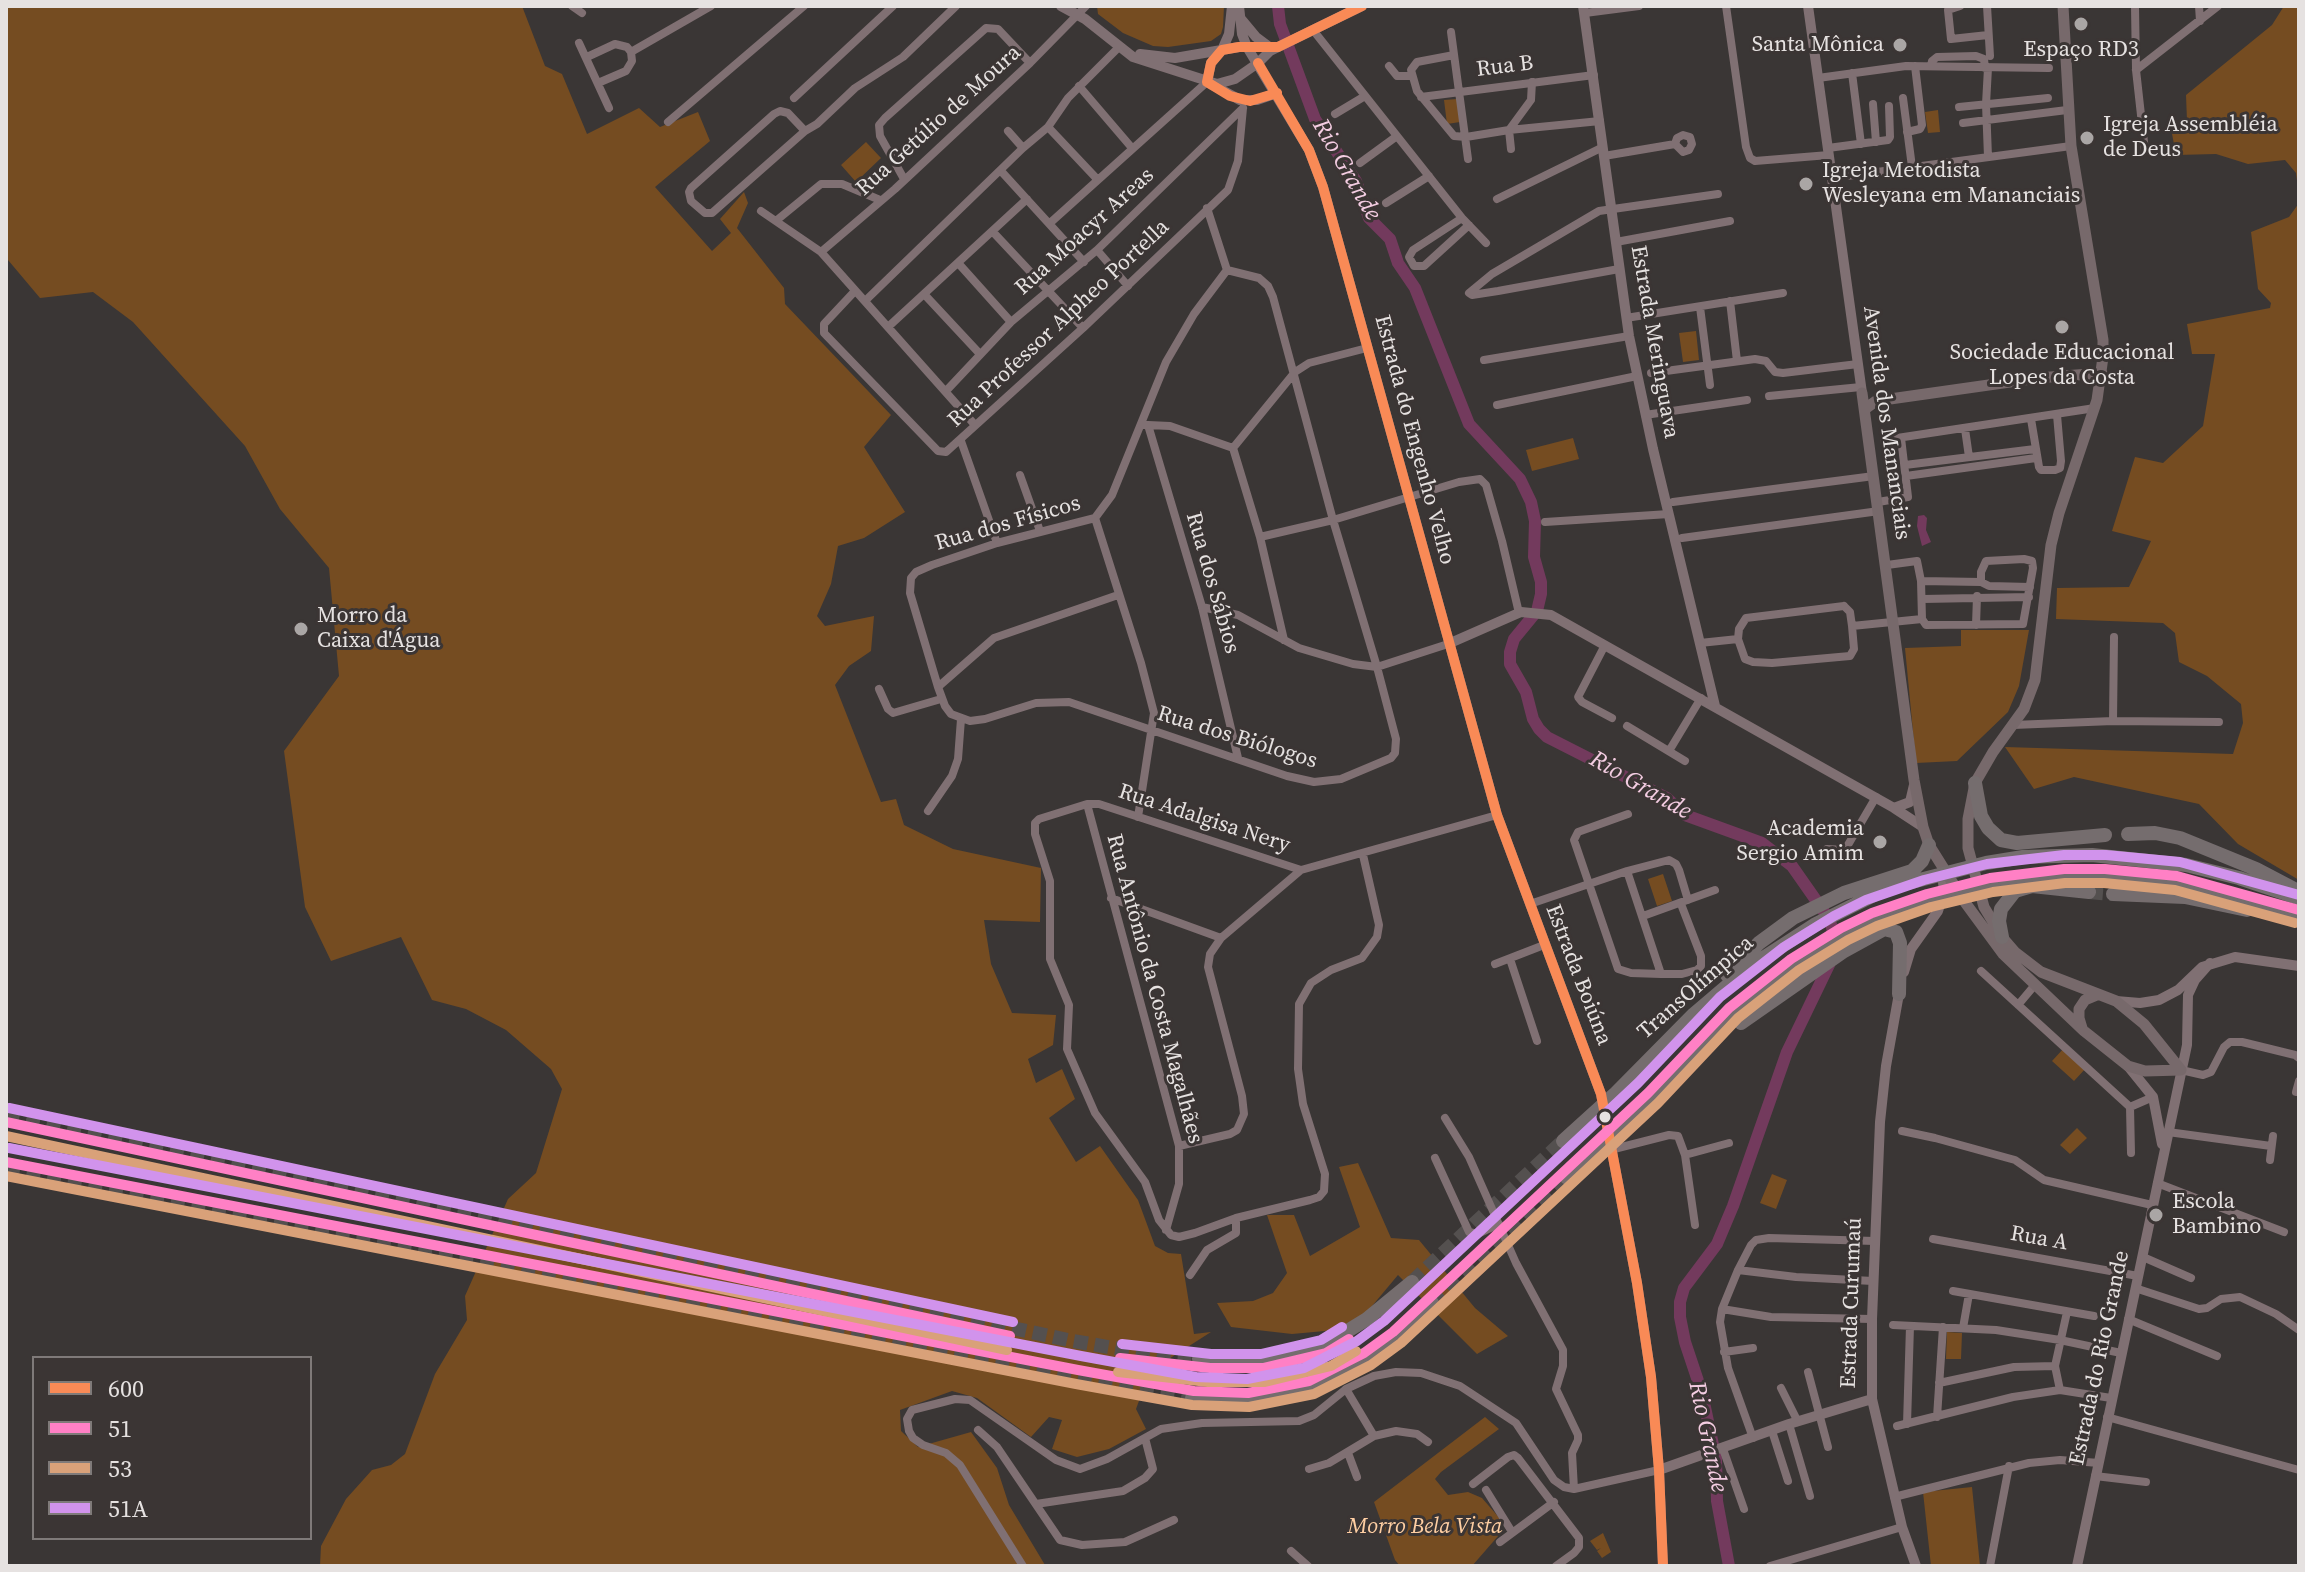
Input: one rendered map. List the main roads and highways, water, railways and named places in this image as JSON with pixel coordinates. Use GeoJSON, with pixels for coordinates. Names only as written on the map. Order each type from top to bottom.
{"type":"FeatureCollection","features":[{"type":"Feature","properties":{"kind":"highway"},"geometry":{"type":"LineString","coordinates":[[1975,783],[1981,816],[2001,840],[2017,843],[2105,835]]}},
{"type":"Feature","properties":{"kind":"highway"},"geometry":{"type":"LineString","coordinates":[[2128,834],[2155,833],[2180,838],[2256,869],[2299,891]]}},
{"type":"Feature","properties":{"kind":"highway"},"geometry":{"type":"LineString","coordinates":[[1636,1071],[1647,1055],[1759,943],[1811,909],[1844,893],[1912,871],[1922,861],[1929,845]]}},
{"type":"Feature","properties":{"kind":"highway","name":"TransOlímpica"},"geometry":{"type":"LineString","coordinates":[[1563,1141],[1616,1093],[1694,1014],[1734,980],[1816,924],[1876,894],[1986,863],[2064,854],[2156,860],[2239,878],[2299,898]]}},
{"type":"Feature","properties":{"kind":"highway"},"geometry":{"type":"LineString","coordinates":[[1567,1178],[1774,983],[1927,901],[1994,884],[2062,874],[2111,875],[2157,879],[2216,890],[2298,918]]}},
{"type":"Feature","properties":{"kind":"highway"},"geometry":{"type":"LineString","coordinates":[[2002,937],[2000,914],[2004,902],[2015,891],[2032,886],[2089,892]]}},
{"type":"Feature","properties":{"kind":"highway"},"geometry":{"type":"LineString","coordinates":[[2113,894],[2206,899],[2266,916],[2298,918]]}},
{"type":"Feature","properties":{"kind":"highway"},"geometry":{"type":"LineString","coordinates":[[1845,944],[1881,930],[1896,932],[1900,943],[1899,994]]}},
{"type":"Feature","properties":{"kind":"highway"},"geometry":{"type":"LineString","coordinates":[[1199,1359],[1238,1363],[1262,1361],[1323,1346],[1367,1319],[1412,1282]]}},
{"type":"Feature","properties":{"kind":"highway"},"geometry":{"type":"LineString","coordinates":[[1192,1398],[1256,1398],[1287,1393],[1323,1381],[1377,1352],[1432,1303]]}},
{"type":"Feature","properties":{"kind":"main road"},"geometry":{"type":"LineString","coordinates":[[2063,6],[2067,110],[2103,340],[2102,373],[2095,408],[2059,513],[2045,586],[2039,662],[2030,697],[2019,722],[1993,752],[1975,783],[1968,819],[1968,848],[1984,907],[2002,937],[2015,952],[2041,972],[2116,1001],[2144,1024],[2164,1046],[2162,1060],[2154,1071]]}},
{"type":"Feature","properties":{"kind":"main road"},"geometry":{"type":"LineString","coordinates":[[1865,409],[1876,401],[2038,378],[2102,373]]}},
{"type":"Feature","properties":{"kind":"main road"},"geometry":{"type":"LineString","coordinates":[[2088,374],[2099,389]]}},
{"type":"Feature","properties":{"kind":"main road","name":"Avenida dos Mananciais"},"geometry":{"type":"LineString","coordinates":[[1876,401],[1862,390],[1914,780],[1929,845]]}},
{"type":"Feature","properties":{"kind":"main road","name":"Estrada do Rio Grande"},"geometry":{"type":"LineString","coordinates":[[1929,845],[1989,937],[2034,986],[2084,1031],[2128,1066],[2154,1071],[2181,1070],[2164,1046]]}},
{"type":"Feature","properties":{"kind":"main road"},"geometry":{"type":"LineString","coordinates":[[2084,1031],[2079,1009],[2085,1000],[2097,995]]}},
{"type":"Feature","properties":{"kind":"waterway","name":"Rio Grande"},"geometry":{"type":"LineString","coordinates":[[1278,6],[1280,24],[1315,119],[1356,181],[1369,218],[1390,239],[1398,263],[1415,288],[1469,424],[1520,479],[1531,502],[1535,521],[1534,557],[1541,594],[1537,611],[1514,639],[1510,664],[1526,692],[1539,729],[1547,737],[1667,798],[1685,815],[1762,843],[1792,866],[1832,927],[1834,941],[1829,965],[1787,1052],[1733,1206],[1717,1244],[1684,1288],[1680,1302],[1685,1342],[1702,1393],[1716,1459],[1717,1501],[1729,1566]]}},
{"type":"Feature","properties":{"kind":"tunnel"},"geometry":{"type":"LineString","coordinates":[[2089,892],[2113,894]]}},
{"type":"Feature","properties":{"kind":"tunnel"},"geometry":{"type":"LineString","coordinates":[[6,1113],[1073,1341],[1199,1359]]}},
{"type":"Feature","properties":{"kind":"tunnel"},"geometry":{"type":"LineString","coordinates":[[1412,1282],[1563,1141]]}},
{"type":"Feature","properties":{"kind":"tunnel"},"geometry":{"type":"LineString","coordinates":[[6,1169],[1192,1398]]}},
{"type":"Feature","properties":{"kind":"tunnel"},"geometry":{"type":"LineString","coordinates":[[1432,1303],[1567,1178]]}},
{"type":"Feature","properties":{"kind":"place","name":"Espaço RD3"},"geometry":{"type":"Point","coordinates":[2081,24]}},
{"type":"Feature","properties":{"kind":"place","name":"Santa Mônica"},"geometry":{"type":"Point","coordinates":[1900,45]}},
{"type":"Feature","properties":{"kind":"place","name":"Igreja Assembléia de Deus"},"geometry":{"type":"Point","coordinates":[2087,138]}},
{"type":"Feature","properties":{"kind":"place","name":"Igreja Metodista Wesleyana em Mananciais"},"geometry":{"type":"Point","coordinates":[1806,184]}},
{"type":"Feature","properties":{"kind":"place","name":"Sociedade Educacional Lopes da Costa"},"geometry":{"type":"Point","coordinates":[2062,327]}},
{"type":"Feature","properties":{"kind":"place","name":"Morro da Caixa d'Água"},"geometry":{"type":"Point","coordinates":[301,629]}},
{"type":"Feature","properties":{"kind":"place","name":"Academia Sergio Amim"},"geometry":{"type":"Point","coordinates":[1880,842]}},
{"type":"Feature","properties":{"kind":"place","name":"Escola Bambino"},"geometry":{"type":"Point","coordinates":[2156,1215]}},
{"type":"Feature","properties":{"kind":"park label","name":"Morro Bela Vista"},"geometry":{"type":"Point","coordinates":[1425,1527]}}]}
